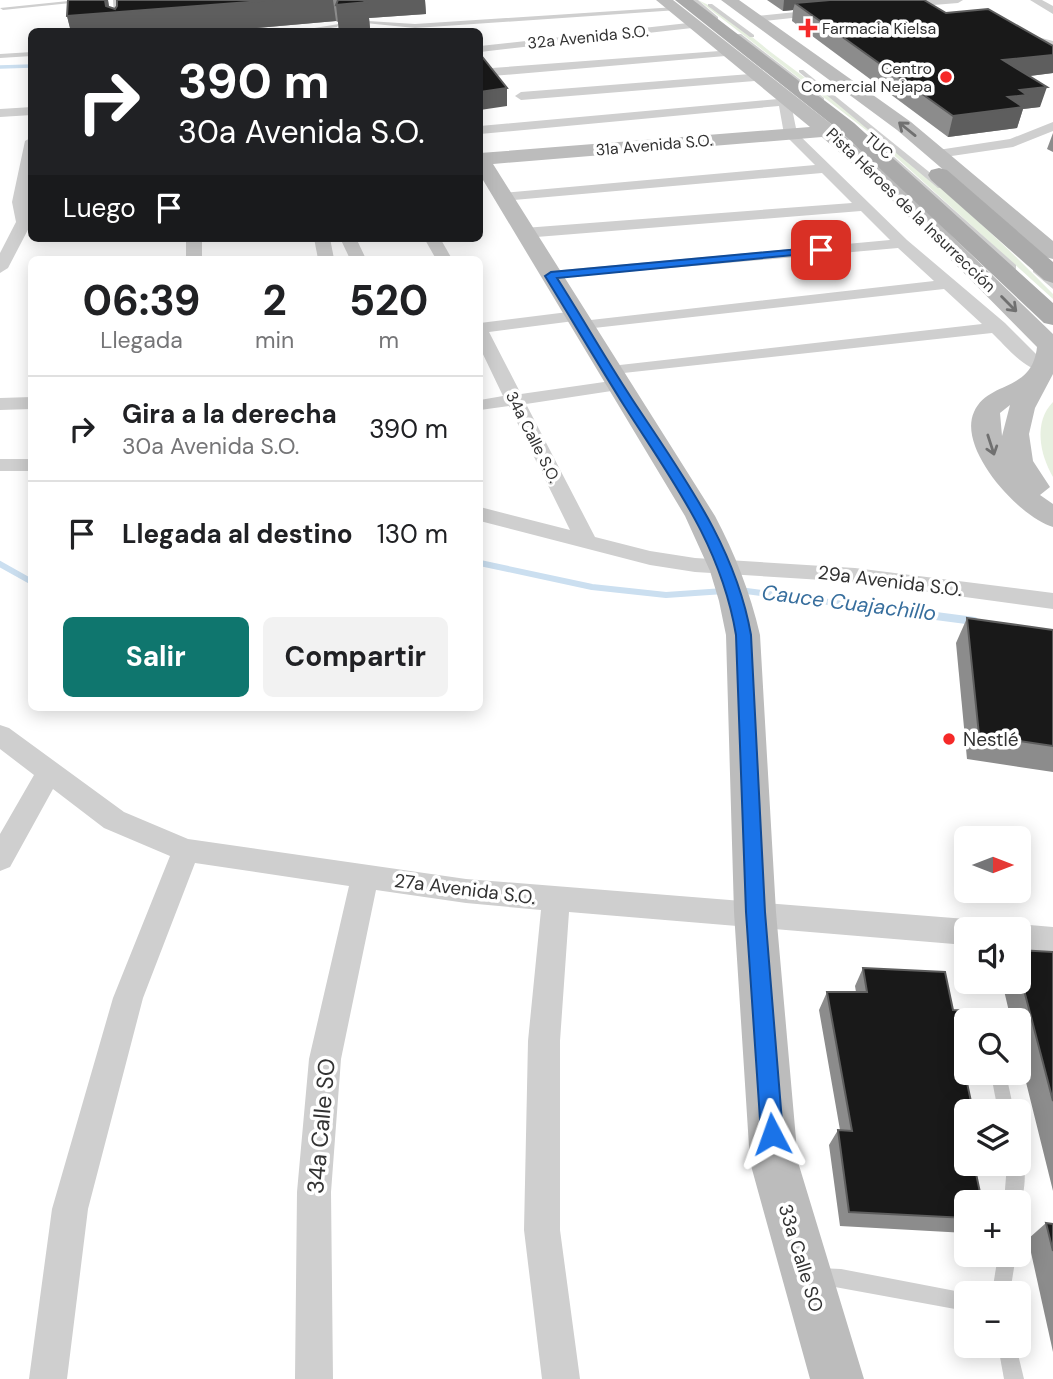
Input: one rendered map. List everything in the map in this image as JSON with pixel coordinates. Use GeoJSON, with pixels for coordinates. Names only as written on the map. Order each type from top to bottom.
{"type":"FeatureCollection","features":[{"type":"Feature","properties":{"kind":"main road","name":"Pista Héroes de la Insurrección"},"geometry":{"type":"LineString","coordinates":[[711,0],[889,133],[1053,275]]}},
{"type":"Feature","properties":{"kind":"main road","name":"Pista Héroes de la Insurrección"},"geometry":{"type":"LineString","coordinates":[[683,8],[848,127],[1053,317]]}},
{"type":"Feature","properties":{"kind":"main road"},"geometry":{"type":"LineString","coordinates":[[977,188],[997,215],[1053,267]]}},
{"type":"Feature","properties":{"kind":"street"},"geometry":{"type":"LineString","coordinates":[[729,0],[861,92],[1053,252]]}},
{"type":"Feature","properties":{"kind":"street"},"geometry":{"type":"LineString","coordinates":[[880,7],[901,2],[958,0]]}},
{"type":"Feature","properties":{"kind":"street"},"geometry":{"type":"LineString","coordinates":[[1035,0],[1053,11]]}},
{"type":"Feature","properties":{"kind":"street","name":"32a Avenida S.O."},"geometry":{"type":"LineString","coordinates":[[483,48],[683,8]]}},
{"type":"Feature","properties":{"kind":"street","name":"Pista Héroes de la Insurrección"},"geometry":{"type":"LineString","coordinates":[[683,8],[763,77],[783,98],[846,147],[1047,367]]}},
{"type":"Feature","properties":{"kind":"street"},"geometry":{"type":"LineString","coordinates":[[756,19],[842,10]]}},
{"type":"Feature","properties":{"kind":"street"},"geometry":{"type":"LineString","coordinates":[[492,72],[733,53]]}},
{"type":"Feature","properties":{"kind":"street"},"geometry":{"type":"LineString","coordinates":[[520,96],[763,77]]}},
{"type":"Feature","properties":{"kind":"street"},"geometry":{"type":"LineString","coordinates":[[483,130],[783,98],[791,134],[947,284],[999,327],[1034,362],[1047,367]]}},
{"type":"Feature","properties":{"kind":"street"},"geometry":{"type":"LineString","coordinates":[[0,113],[28,111]]}},
{"type":"Feature","properties":{"kind":"street"},"geometry":{"type":"LineString","coordinates":[[938,154],[1013,142],[1053,126]]}},
{"type":"Feature","properties":{"kind":"street","name":"31a Avenida S.O."},"geometry":{"type":"LineString","coordinates":[[483,159],[828,131]]}},
{"type":"Feature","properties":{"kind":"street"},"geometry":{"type":"LineString","coordinates":[[846,147],[904,186],[1006,272]]}},
{"type":"Feature","properties":{"kind":"street","name":"33a Calle SO"},"geometry":{"type":"LineString","coordinates":[[483,164],[579,321],[687,489],[731,580],[743,635],[755,912],[774,1162],[809,1276],[836,1379]]}},
{"type":"Feature","properties":{"kind":"street"},"geometry":{"type":"LineString","coordinates":[[0,268],[24,222],[28,166]]}},
{"type":"Feature","properties":{"kind":"street"},"geometry":{"type":"LineString","coordinates":[[503,197],[826,168]]}},
{"type":"Feature","properties":{"kind":"street"},"geometry":{"type":"LineString","coordinates":[[0,204],[25,201]]}},
{"type":"Feature","properties":{"kind":"street"},"geometry":{"type":"LineString","coordinates":[[524,233],[864,206]]}},
{"type":"Feature","properties":{"kind":"street"},"geometry":{"type":"LineString","coordinates":[[551,276],[902,243]]}},
{"type":"Feature","properties":{"kind":"street"},"geometry":{"type":"LineString","coordinates":[[483,330],[947,284]]}},
{"type":"Feature","properties":{"kind":"street"},"geometry":{"type":"LineString","coordinates":[[483,404],[615,378],[999,327]]}},
{"type":"Feature","properties":{"kind":"street","name":"34a Calle S.O."},"geometry":{"type":"LineString","coordinates":[[483,336],[512,399],[587,542]]}},
{"type":"Feature","properties":{"kind":"street"},"geometry":{"type":"LineString","coordinates":[[1047,367],[1017,394],[1015,436],[1020,464],[1030,481],[1053,503]]}},
{"type":"Feature","properties":{"kind":"street"},"geometry":{"type":"LineString","coordinates":[[1047,367],[1042,402],[986,413],[985,427],[996,462],[1017,491],[1053,517]]}},
{"type":"Feature","properties":{"kind":"street"},"geometry":{"type":"LineString","coordinates":[[0,404],[28,403]]}},
{"type":"Feature","properties":{"kind":"street"},"geometry":{"type":"LineString","coordinates":[[1016,409],[1034,460],[1053,489]]}},
{"type":"Feature","properties":{"kind":"street"},"geometry":{"type":"LineString","coordinates":[[0,465],[28,465]]}},
{"type":"Feature","properties":{"kind":"street","name":"29a Avenida S.O."},"geometry":{"type":"LineString","coordinates":[[483,515],[731,580],[855,575],[1053,601]]}},
{"type":"Feature","properties":{"kind":"street","name":"27a Avenida S.O."},"geometry":{"type":"LineString","coordinates":[[0,735],[114,820],[186,850],[556,900],[755,912],[954,931]]}},
{"type":"Feature","properties":{"kind":"street"},"geometry":{"type":"LineString","coordinates":[[0,859],[49,772]]}},
{"type":"Feature","properties":{"kind":"street"},"geometry":{"type":"LineString","coordinates":[[48,1379],[70,1209],[128,998],[186,850]]}},
{"type":"Feature","properties":{"kind":"street","name":"34a Calle SO"},"geometry":{"type":"LineString","coordinates":[[314,1379],[314,1192],[325,1059],[365,876]]}},
{"type":"Feature","properties":{"kind":"street"},"geometry":{"type":"LineString","coordinates":[[556,900],[544,1041],[542,1230],[561,1379]]}},
{"type":"Feature","properties":{"kind":"street"},"geometry":{"type":"LineString","coordinates":[[1031,938],[1053,940]]}},
{"type":"Feature","properties":{"kind":"lane"},"geometry":{"type":"LineString","coordinates":[[2,15],[3,8],[10,0]]}},
{"type":"Feature","properties":{"kind":"lane"},"geometry":{"type":"LineString","coordinates":[[3,8],[97,0]]}},
{"type":"Feature","properties":{"kind":"lane"},"geometry":{"type":"LineString","coordinates":[[116,0],[118,28]]}},
{"type":"Feature","properties":{"kind":"lane","name":"TUC"},"geometry":{"type":"LineString","coordinates":[[704,0],[860,118],[1053,287]]}},
{"type":"Feature","properties":{"kind":"lane"},"geometry":{"type":"LineString","coordinates":[[368,23],[415,26],[501,21],[562,16],[613,5]]}},
{"type":"Feature","properties":{"kind":"lane"},"geometry":{"type":"LineString","coordinates":[[427,28],[683,8]]}},
{"type":"Feature","properties":{"kind":"lane","name":"TUC"},"geometry":{"type":"LineString","coordinates":[[683,8],[888,154],[1053,305]]}},
{"type":"Feature","properties":{"kind":"lane"},"geometry":{"type":"LineString","coordinates":[[471,16],[501,21]]}},
{"type":"Feature","properties":{"kind":"lane"},"geometry":{"type":"LineString","coordinates":[[318,28],[337,25]]}},
{"type":"Feature","properties":{"kind":"lane"},"geometry":{"type":"LineString","coordinates":[[1027,36],[1052,43]]}},
{"type":"Feature","properties":{"kind":"lane"},"geometry":{"type":"LineString","coordinates":[[1048,53],[1045,47],[1052,43]]}},
{"type":"Feature","properties":{"kind":"lane"},"geometry":{"type":"LineString","coordinates":[[0,55],[28,54]]}},
{"type":"Feature","properties":{"kind":"lane"},"geometry":{"type":"LineString","coordinates":[[809,1276],[841,1278],[954,1300]]}},
{"type":"Feature","properties":{"kind":"lane"},"geometry":{"type":"LineString","coordinates":[[1010,1358],[1014,1379]]}},
{"type":"Feature","properties":{"kind":"green space"},"geometry":{"type":"Polygon","coordinates":[[[698,0],[719,11],[919,169],[1021,262],[1053,294],[1053,299],[866,130],[698,0]]]}},
{"type":"Feature","properties":{"kind":"green space"},"geometry":{"type":"Polygon","coordinates":[[[1053,402],[1053,477],[1042,449],[1041,429],[1047,410],[1053,402]]]}},
{"type":"Feature","properties":{"kind":"building"},"geometry":{"type":"Polygon","coordinates":[[[68,0],[105,0],[106,6],[115,9],[117,0],[274,0],[67,16],[68,0]]]}},
{"type":"Feature","properties":{"kind":"building"},"geometry":{"type":"Polygon","coordinates":[[[338,0],[363,0],[368,2],[336,5],[338,0]]]}},
{"type":"Feature","properties":{"kind":"building","name":"Centro Comercial Nejapa"},"geometry":{"type":"Polygon","coordinates":[[[830,0],[924,0],[946,13],[988,9],[1053,46],[1053,55],[1003,60],[1047,87],[1020,90],[1027,95],[1008,97],[1023,107],[953,116],[795,3],[830,0]]]}},
{"type":"Feature","properties":{"kind":"building"},"geometry":{"type":"Polygon","coordinates":[[[483,58],[507,88],[483,92],[483,58]]]}},
{"type":"Feature","properties":{"kind":"building"},"geometry":{"type":"Polygon","coordinates":[[[967,618],[1053,630],[1053,746],[979,735],[967,618]]]}},
{"type":"Feature","properties":{"kind":"building"},"geometry":{"type":"Polygon","coordinates":[[[1031,951],[1053,952],[1053,1101],[1031,1008],[1029,1008],[1025,994],[1031,994],[1031,951]]]}},
{"type":"Feature","properties":{"kind":"building"},"geometry":{"type":"Polygon","coordinates":[[[863,968],[945,972],[954,1010],[954,1085],[967,1085],[970,1099],[954,1099],[954,1176],[977,1176],[979,1190],[954,1190],[954,1217],[849,1212],[838,1130],[852,1131],[827,992],[867,992],[863,968]]]}},
{"type":"Feature","properties":{"kind":"building"},"geometry":{"type":"Polygon","coordinates":[[[1046,1223],[1053,1224],[1053,1251],[1046,1223]]]}},
{"type":"Feature","properties":{"kind":"waterway"},"geometry":{"type":"LineString","coordinates":[[0,67],[28,66]]}},
{"type":"Feature","properties":{"kind":"waterway","name":"Cauce Cuajachillo"},"geometry":{"type":"LineString","coordinates":[[0,564],[28,580]]}},
{"type":"Feature","properties":{"kind":"waterway","name":"Cauce Cuajachillo"},"geometry":{"type":"LineString","coordinates":[[483,564],[592,587],[666,595],[724,591]]}},
{"type":"Feature","properties":{"kind":"waterway","name":"Cauce Cuajachillo"},"geometry":{"type":"LineString","coordinates":[[739,590],[903,612]]}},
{"type":"Feature","properties":{"kind":"waterway","name":"Cauce Cuajachillo"},"geometry":{"type":"LineString","coordinates":[[890,610],[974,621]]}},
{"type":"Feature","properties":{"kind":"place","name":"Farmacia Kielsa"},"geometry":{"type":"Point","coordinates":[808,28]}},
{"type":"Feature","properties":{"kind":"place","name":"Centro Comercial Nejapa"},"geometry":{"type":"Point","coordinates":[946,77]}},
{"type":"Feature","properties":{"kind":"place","name":"Nestlé"},"geometry":{"type":"Point","coordinates":[949,739]}},
{"type":"Feature","properties":{"kind":"route"},"geometry":{"type":"LineString","coordinates":[[772,1134],[755,912],[743,635],[737,600],[726,566],[687,489],[632,408],[551,276],[821,250]]}}]}
